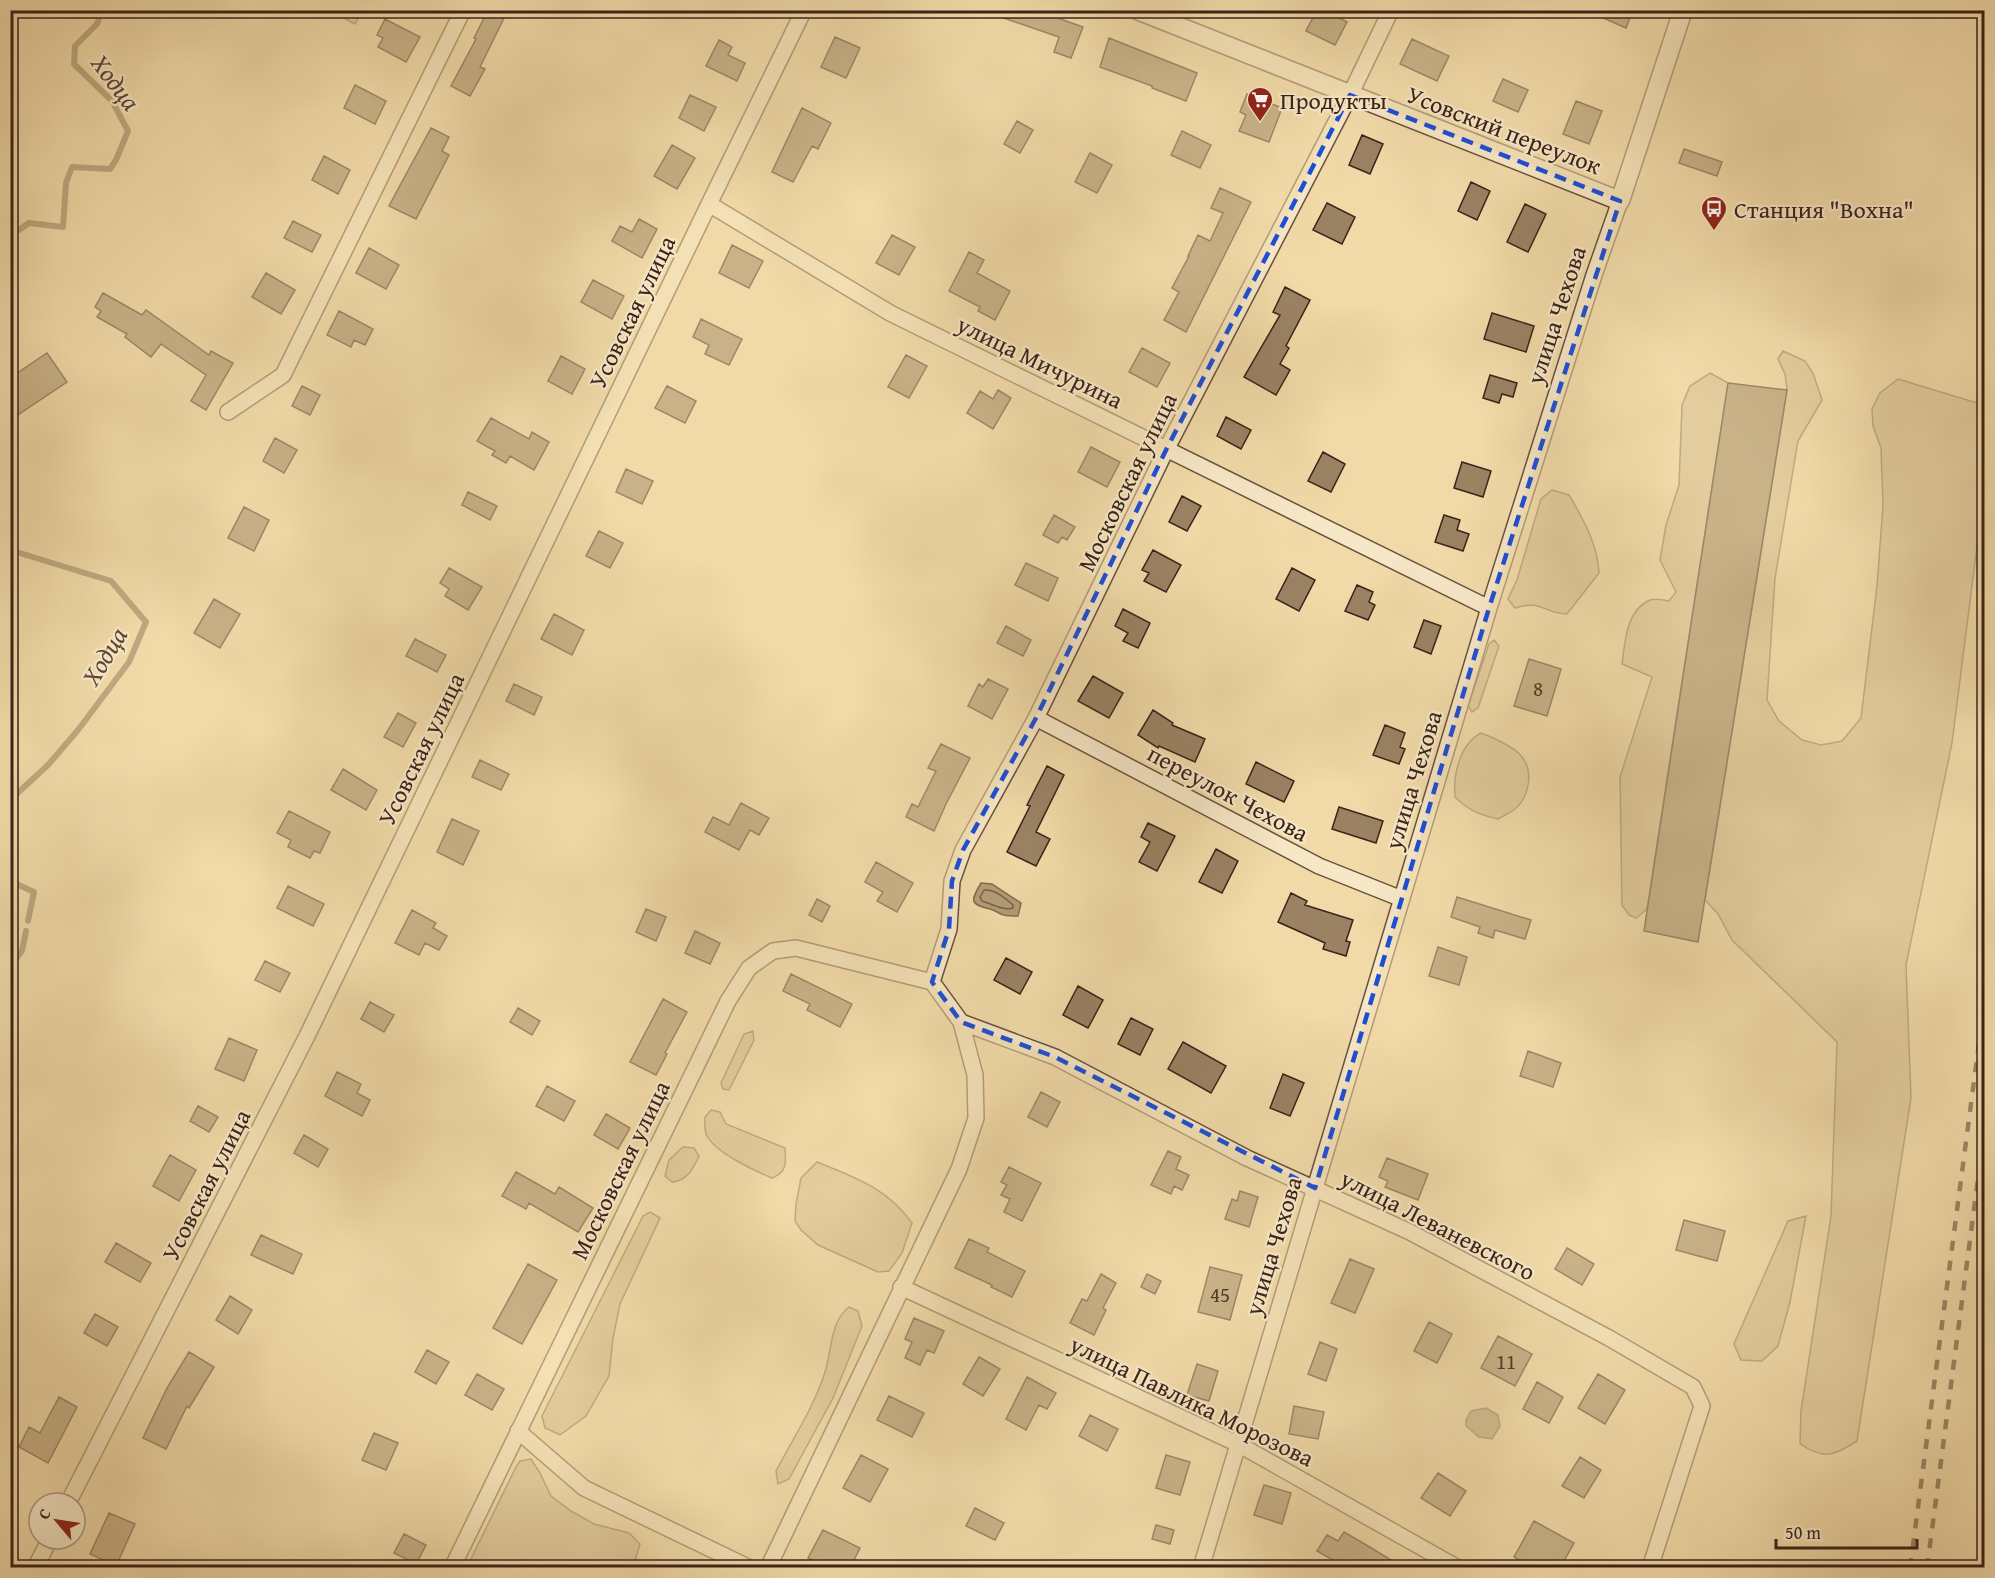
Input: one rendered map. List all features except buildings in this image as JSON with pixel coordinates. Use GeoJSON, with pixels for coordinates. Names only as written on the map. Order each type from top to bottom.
{"type":"FeatureCollection","features":[{"type":"Feature","properties":{"kind":"street"},"geometry":{"type":"LineString","coordinates":[[228,412],[283,375],[463,10]]}},
{"type":"Feature","properties":{"kind":"street","name":"Усовская улица"},"geometry":{"type":"LineString","coordinates":[[74,1491],[308,1036],[804,10]]}},
{"type":"Feature","properties":{"kind":"street","name":"Усовский переулок"},"geometry":{"type":"LineString","coordinates":[[1137,10],[1620,201]]}},
{"type":"Feature","properties":{"kind":"street","name":"Московская улица"},"geometry":{"type":"LineString","coordinates":[[452,1568],[728,1001],[748,968],[773,951],[796,948],[932,982],[949,928],[952,881],[963,850],[1036,718],[1166,450],[1350,95],[1391,10]]}},
{"type":"Feature","properties":{"kind":"street","name":"улица Чехова"},"geometry":{"type":"LineString","coordinates":[[1201,1568],[1489,608],[1594,275],[1683,10]]}},
{"type":"Feature","properties":{"kind":"street","name":"улица Мичурина"},"geometry":{"type":"LineString","coordinates":[[709,204],[890,313],[1489,608]]}},
{"type":"Feature","properties":{"kind":"street","name":"переулок Чехова"},"geometry":{"type":"LineString","coordinates":[[1036,718],[1319,866],[1402,899]]}},
{"type":"Feature","properties":{"kind":"street"},"geometry":{"type":"LineString","coordinates":[[768,1568],[959,1170],[976,1118],[975,1075],[961,1022],[932,982]]}},
{"type":"Feature","properties":{"kind":"street","name":"улица Леваневского"},"geometry":{"type":"LineString","coordinates":[[961,1022],[1055,1057],[1247,1158],[1410,1233],[1609,1338],[1693,1387],[1702,1406],[1650,1568]]}},
{"type":"Feature","properties":{"kind":"street","name":"улица Павлика Морозова"},"geometry":{"type":"LineString","coordinates":[[901,1287],[1238,1444],[1458,1568]]}},
{"type":"Feature","properties":{"kind":"street"},"geometry":{"type":"LineString","coordinates":[[518,1431],[584,1488],[750,1568]]}},
{"type":"Feature","properties":{"kind":"street"},"geometry":{"type":"LineString","coordinates":[[35,1568],[44,1551]]}},
{"type":"Feature","properties":{"kind":"highlighted area"},"geometry":{"type":"Polygon","coordinates":[[[1350,95],[1620,201],[1489,608],[1315,1188],[1055,1057],[961,1022],[932,982],[949,929],[952,881],[963,850],[1036,718],[1166,450],[1350,95]]]}},
{"type":"Feature","properties":{"kind":"shaded area"},"geometry":{"type":"Polygon","coordinates":[[[330,11],[362,11],[355,24],[330,11]]]}},
{"type":"Feature","properties":{"kind":"shaded area"},"geometry":{"type":"Polygon","coordinates":[[[1783,351],[1805,361],[1813,373],[1822,400],[1798,441],[1775,578],[1767,700],[1779,721],[1802,740],[1821,745],[1842,741],[1861,718],[1877,586],[1883,505],[1881,448],[1873,426],[1872,409],[1880,393],[1898,379],[1984,405],[1984,491],[1952,743],[1906,965],[1911,1098],[1857,1441],[1842,1450],[1829,1454],[1816,1452],[1800,1444],[1801,1411],[1831,1216],[1837,1042],[1732,940],[1718,914],[1705,900],[1787,390],[1785,374],[1778,359],[1783,351]]]}},
{"type":"Feature","properties":{"kind":"shaded area"},"geometry":{"type":"Polygon","coordinates":[[[1710,373],[1728,383],[1647,909],[1636,918],[1629,915],[1622,905],[1620,777],[1652,677],[1622,664],[1624,646],[1631,619],[1636,611],[1652,599],[1669,601],[1676,592],[1660,560],[1666,525],[1679,485],[1682,405],[1690,386],[1710,373]]]}},
{"type":"Feature","properties":{"kind":"shaded area"},"geometry":{"type":"Polygon","coordinates":[[[1552,490],[1569,495],[1589,532],[1598,563],[1599,573],[1567,614],[1531,605],[1515,608],[1508,599],[1517,580],[1541,499],[1552,490]]]}},
{"type":"Feature","properties":{"kind":"shaded area"},"geometry":{"type":"Polygon","coordinates":[[[1494,640],[1499,646],[1478,708],[1472,712],[1468,706],[1489,644],[1494,640]]]}},
{"type":"Feature","properties":{"kind":"shaded area"},"geometry":{"type":"Polygon","coordinates":[[[1481,733],[1514,750],[1522,757],[1528,770],[1527,791],[1524,798],[1515,809],[1498,819],[1475,811],[1455,797],[1455,779],[1459,760],[1468,744],[1481,733]]]}},
{"type":"Feature","properties":{"kind":"shaded area"},"geometry":{"type":"Polygon","coordinates":[[[753,1031],[754,1040],[729,1090],[723,1089],[721,1083],[744,1034],[753,1031]]]}},
{"type":"Feature","properties":{"kind":"shaded area"},"geometry":{"type":"Polygon","coordinates":[[[711,1110],[720,1112],[726,1124],[785,1148],[783,1170],[772,1178],[736,1161],[719,1149],[705,1132],[705,1117],[711,1110]]]}},
{"type":"Feature","properties":{"kind":"shaded area"},"geometry":{"type":"Polygon","coordinates":[[[683,1147],[694,1148],[699,1156],[686,1177],[672,1182],[665,1176],[669,1160],[683,1147]]]}},
{"type":"Feature","properties":{"kind":"shaded area"},"geometry":{"type":"Polygon","coordinates":[[[817,1162],[870,1185],[892,1201],[912,1223],[902,1253],[889,1271],[878,1272],[818,1245],[801,1230],[795,1221],[801,1178],[817,1162]]]}},
{"type":"Feature","properties":{"kind":"shaded area"},"geometry":{"type":"Polygon","coordinates":[[[650,1212],[660,1218],[620,1304],[609,1376],[586,1416],[560,1435],[545,1428],[542,1416],[643,1216],[650,1212]]]}},
{"type":"Feature","properties":{"kind":"shaded area"},"geometry":{"type":"Polygon","coordinates":[[[1806,1216],[1790,1302],[1778,1346],[1762,1361],[1741,1360],[1734,1344],[1788,1221],[1806,1216]]]}},
{"type":"Feature","properties":{"kind":"shaded area"},"geometry":{"type":"Polygon","coordinates":[[[849,1307],[858,1311],[862,1326],[833,1398],[789,1479],[778,1484],[776,1471],[814,1400],[827,1367],[834,1330],[849,1307]]]}},
{"type":"Feature","properties":{"kind":"shaded area"},"geometry":{"type":"Polygon","coordinates":[[[531,1459],[551,1496],[594,1524],[629,1533],[640,1544],[633,1567],[467,1567],[516,1467],[520,1461],[531,1459]]]}},
{"type":"Feature","properties":{"kind":"water"},"geometry":{"type":"Polygon","coordinates":[[[981,883],[992,884],[1021,903],[1018,916],[1009,916],[975,904],[975,894],[981,883]]]}},
{"type":"Feature","properties":{"kind":"water"},"geometry":{"type":"Polygon","coordinates":[[[1486,1408],[1498,1415],[1500,1426],[1492,1439],[1479,1437],[1466,1426],[1466,1420],[1471,1411],[1486,1408]]]}},
{"type":"Feature","properties":{"kind":"waterway","name":"Ходца"},"geometry":{"type":"LineString","coordinates":[[10,236],[29,223],[63,227],[66,183],[72,167],[110,169],[128,131],[112,101],[74,64],[75,46],[97,24],[102,10]]}},
{"type":"Feature","properties":{"kind":"waterway","name":"Ходца"},"geometry":{"type":"LineString","coordinates":[[10,550],[111,581],[146,622],[129,662],[78,730],[48,765],[10,800]]}},
{"type":"Feature","properties":{"kind":"waterway","name":"Ходца"},"geometry":{"type":"LineString","coordinates":[[10,881],[34,892],[28,921]]}},
{"type":"Feature","properties":{"kind":"waterway","name":"Ходца"},"geometry":{"type":"LineString","coordinates":[[10,966],[22,951],[26,931]]}},
{"type":"Feature","properties":{"kind":"railway"},"geometry":{"type":"LineString","coordinates":[[1910,1568],[1984,1005]]}},
{"type":"Feature","properties":{"kind":"railway"},"geometry":{"type":"LineString","coordinates":[[1927,1568],[1984,1133]]}},
{"type":"Feature","properties":{"kind":"place","name":"Продукты"},"geometry":{"type":"Point","coordinates":[1260,123]}},
{"type":"Feature","properties":{"kind":"place","name":"Станция \"Вохна\""},"geometry":{"type":"Point","coordinates":[1714,232]}}]}
